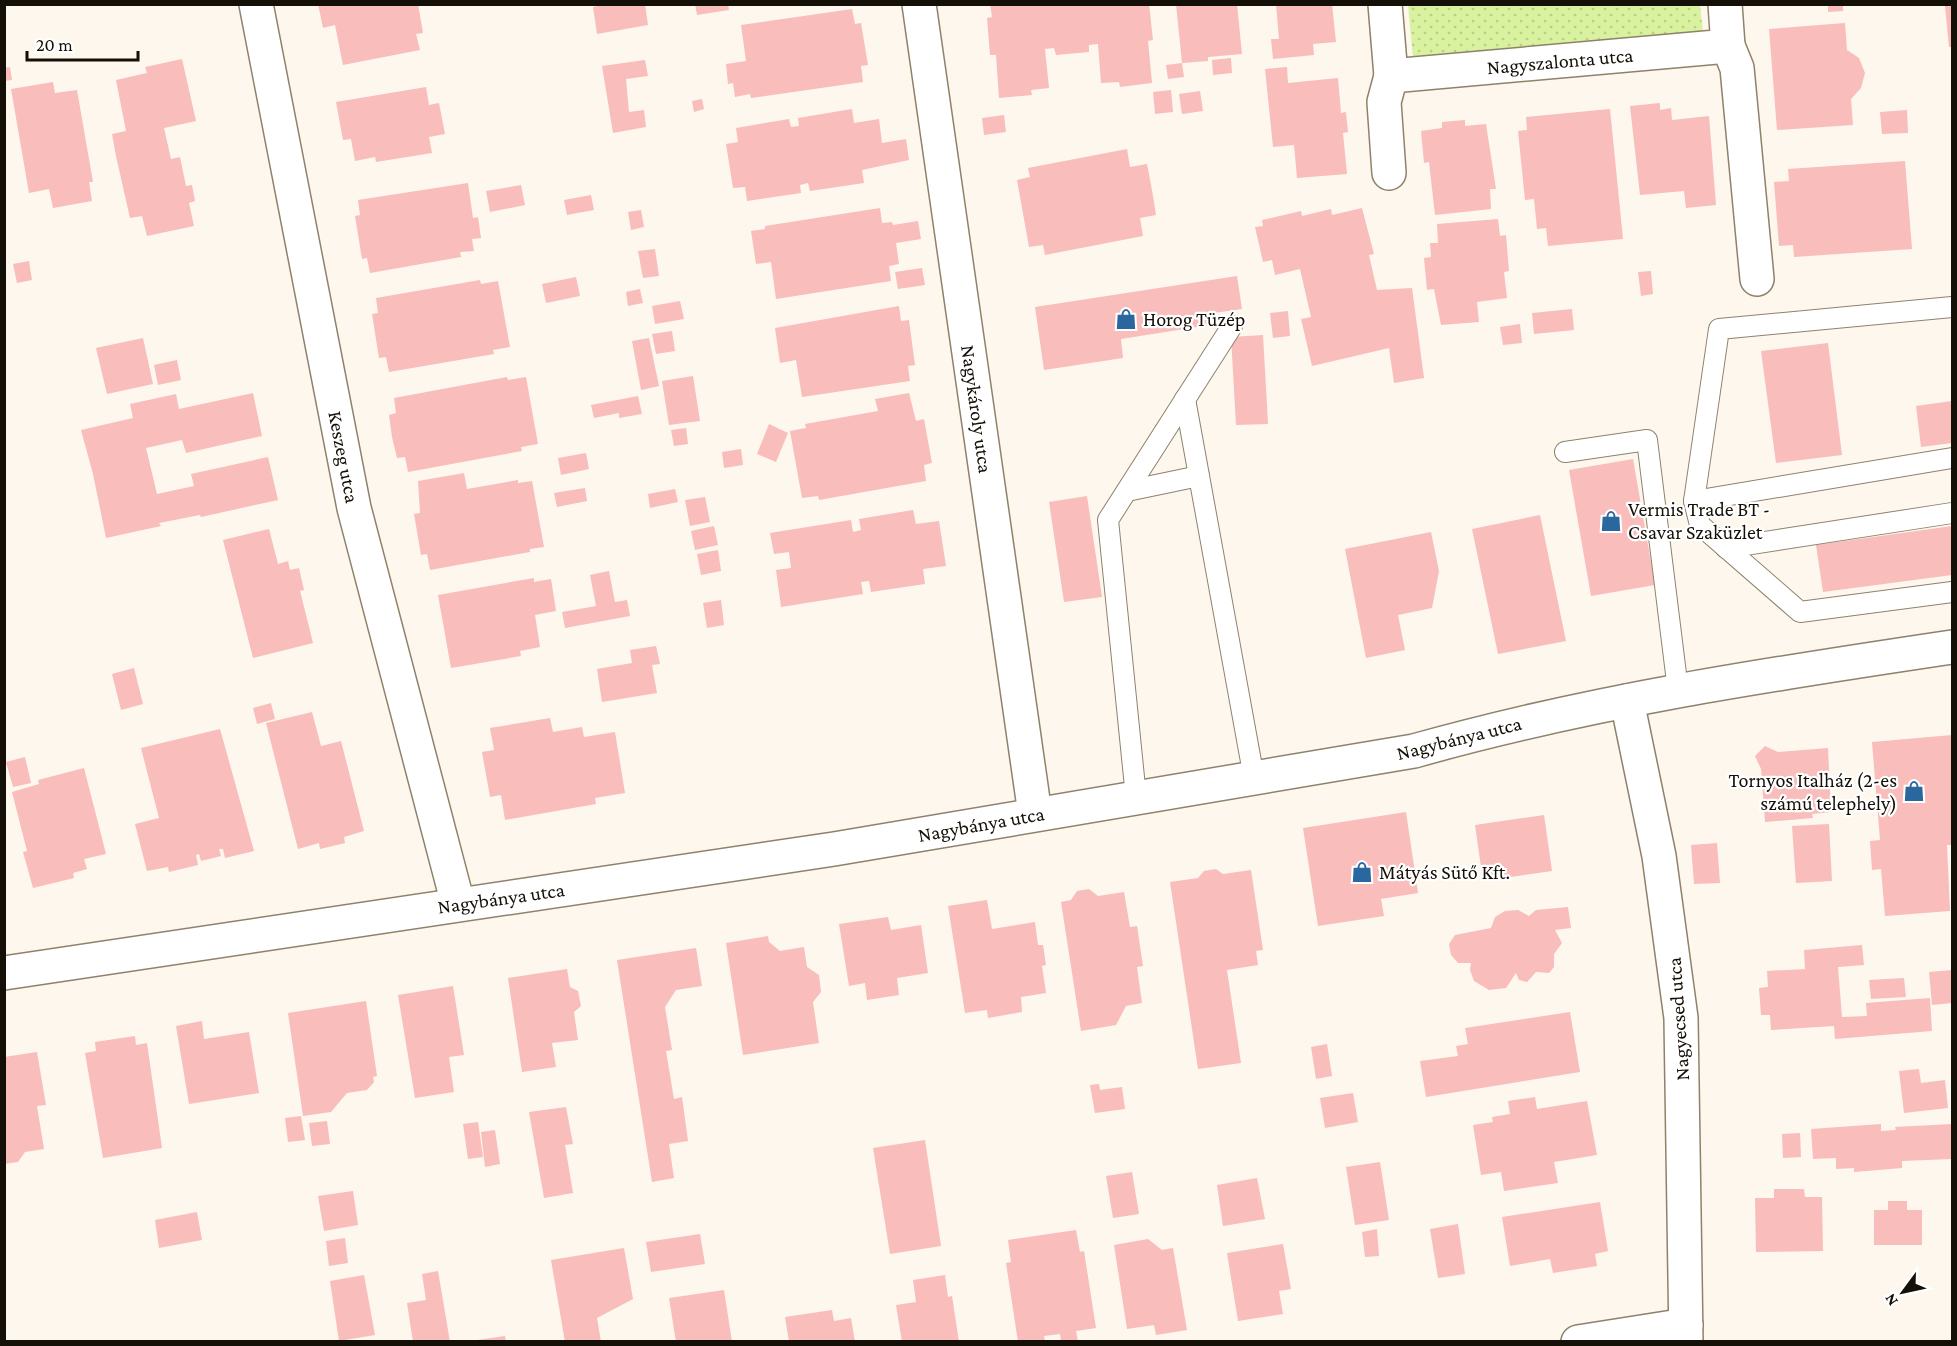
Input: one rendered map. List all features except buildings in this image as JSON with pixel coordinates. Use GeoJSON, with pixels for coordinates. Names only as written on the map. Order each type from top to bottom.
{"type":"FeatureCollection","features":[{"type":"Feature","properties":{"kind":"street","name":"Keszeg utca"},"geometry":{"type":"LineString","coordinates":[[256,4],[354,508],[458,904]]}},
{"type":"Feature","properties":{"kind":"street","name":"Nagykároly utca"},"geometry":{"type":"LineString","coordinates":[[919,4],[1035,814]]}},
{"type":"Feature","properties":{"kind":"street"},"geometry":{"type":"LineString","coordinates":[[1384,4],[1391,76],[1384,102],[1389,173]]}},
{"type":"Feature","properties":{"kind":"street"},"geometry":{"type":"LineString","coordinates":[[1725,4],[1728,46],[1737,68],[1757,279]]}},
{"type":"Feature","properties":{"kind":"street","name":"Nagyszalonta utca"},"geometry":{"type":"LineString","coordinates":[[1391,76],[1728,46]]}},
{"type":"Feature","properties":{"kind":"street","name":"Nagybánya utca"},"geometry":{"type":"LineString","coordinates":[[4,973],[834,849],[1414,751],[1493,729],[1678,690],[1953,647]]}},
{"type":"Feature","properties":{"kind":"street","name":"Nagyecsed utca"},"geometry":{"type":"LineString","coordinates":[[1627,701],[1659,856],[1677,977],[1681,1030],[1686,1333]]}},
{"type":"Feature","properties":{"kind":"street"},"geometry":{"type":"LineString","coordinates":[[1578,1341],[1686,1333]]}},
{"type":"Feature","properties":{"kind":"lane"},"geometry":{"type":"LineString","coordinates":[[1953,307],[1719,329],[1694,501],[1700,525],[1800,612],[1953,592]]}},
{"type":"Feature","properties":{"kind":"lane"},"geometry":{"type":"LineString","coordinates":[[1136,797],[1108,520],[1232,326]]}},
{"type":"Feature","properties":{"kind":"lane"},"geometry":{"type":"LineString","coordinates":[[1185,399],[1254,778]]}},
{"type":"Feature","properties":{"kind":"lane"},"geometry":{"type":"LineString","coordinates":[[1565,452],[1647,440],[1678,690]]}},
{"type":"Feature","properties":{"kind":"lane"},"geometry":{"type":"LineString","coordinates":[[1694,501],[1953,458]]}},
{"type":"Feature","properties":{"kind":"lane"},"geometry":{"type":"LineString","coordinates":[[1127,490],[1199,476]]}},
{"type":"Feature","properties":{"kind":"lane"},"geometry":{"type":"LineString","coordinates":[[1726,548],[1953,513]]}},
{"type":"Feature","properties":{"kind":"green space"},"geometry":{"type":"Polygon","coordinates":[[[1408,5],[1700,5],[1703,32],[1413,58],[1408,5]]]}},
{"type":"Feature","properties":{"kind":"place","name":"Horog Tüzép"},"geometry":{"type":"Point","coordinates":[1126,319]}},
{"type":"Feature","properties":{"kind":"place","name":"Vermis Trade BT - Csavar Szaküzlet"},"geometry":{"type":"Point","coordinates":[1611,521]}},
{"type":"Feature","properties":{"kind":"place","name":"Tornyos Italház (2-es számú telephely)"},"geometry":{"type":"Point","coordinates":[1914,791]}},
{"type":"Feature","properties":{"kind":"place","name":"Mátyás Sütő Kft."},"geometry":{"type":"Point","coordinates":[1362,872]}}]}
